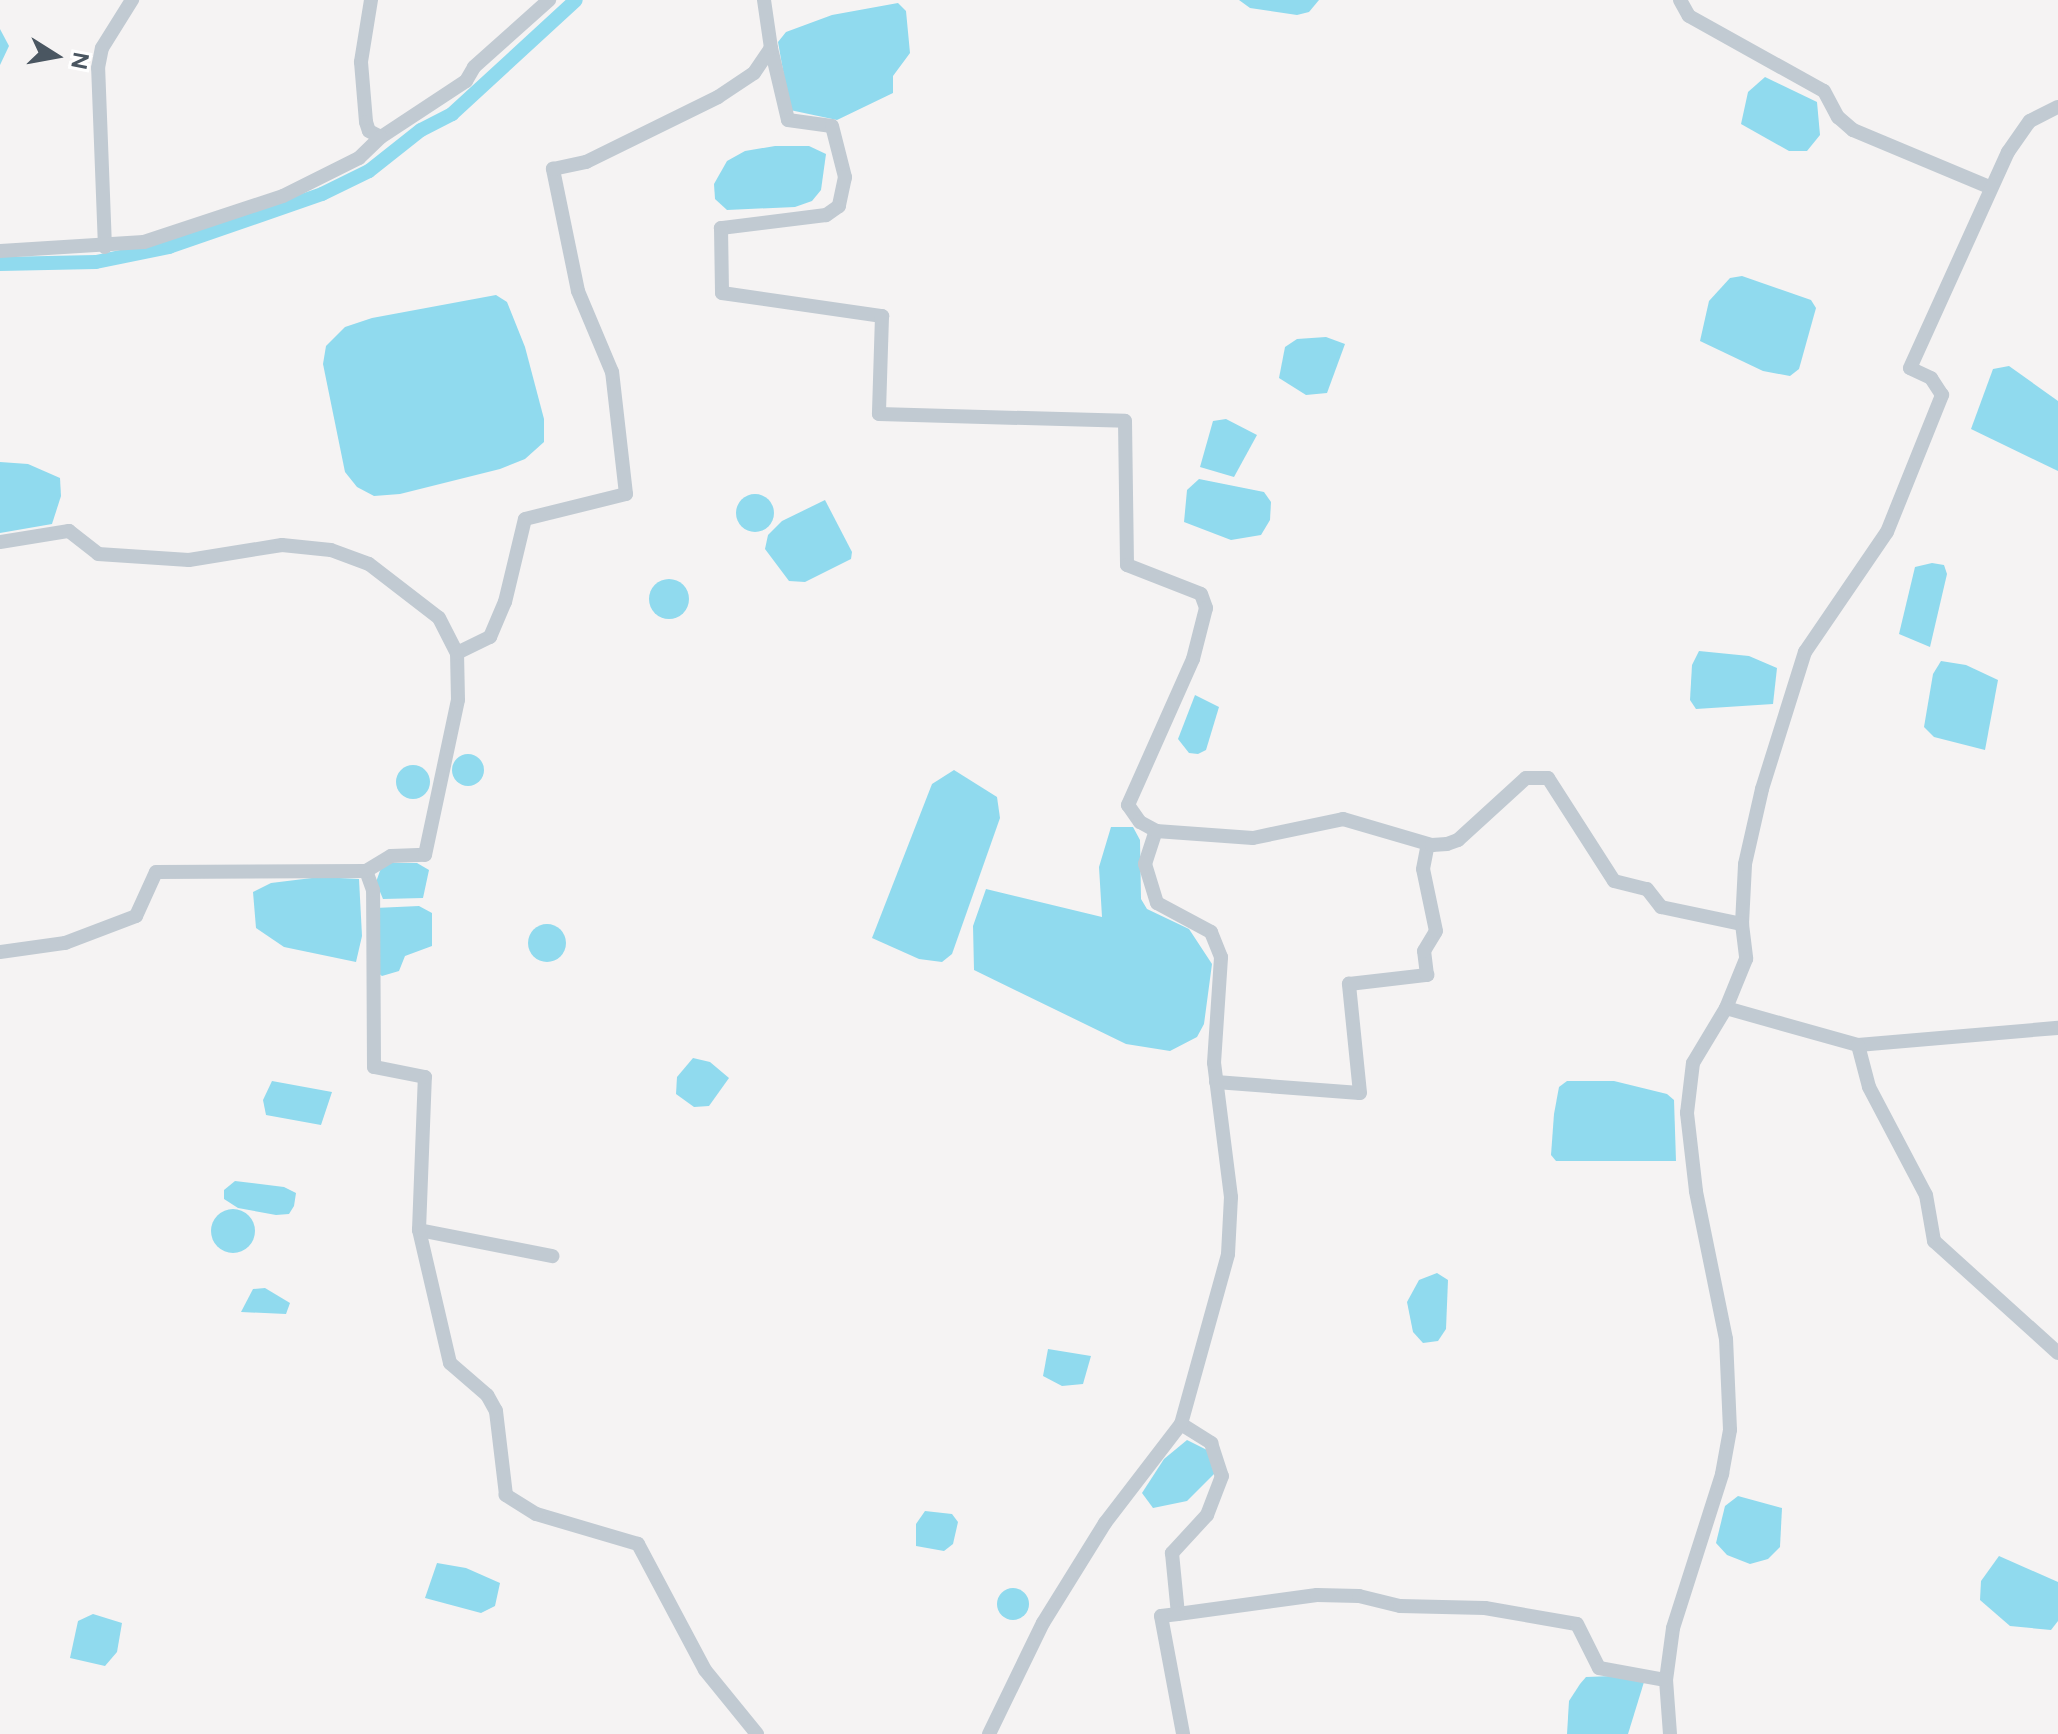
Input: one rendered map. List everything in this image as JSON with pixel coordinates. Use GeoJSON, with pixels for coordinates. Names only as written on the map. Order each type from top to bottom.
{"type":"FeatureCollection","features":[{"type":"Feature","properties":{"kind":"street"},"geometry":{"type":"LineString","coordinates":[[105,247],[98,68],[102,48],[132,0]]}},
{"type":"Feature","properties":{"kind":"street"},"geometry":{"type":"LineString","coordinates":[[371,0],[362,78],[366,122],[369,131],[381,137]]}},
{"type":"Feature","properties":{"kind":"street"},"geometry":{"type":"LineString","coordinates":[[0,251],[105,247],[144,242],[283,196],[359,158],[381,137],[466,81],[474,67],[549,0]]}},
{"type":"Feature","properties":{"kind":"street"},"geometry":{"type":"LineString","coordinates":[[764,0],[771,48],[788,120],[832,126],[845,177],[839,206],[826,215],[721,228],[722,293],[882,316],[879,414],[1125,421],[1127,565],[1201,594],[1206,608],[1193,659],[1128,805],[1140,822],[1156,831],[1253,838],[1343,819],[1428,844],[1458,840],[1526,778],[1538,774],[1548,778],[1614,881],[1647,889],[1661,907],[1742,924]]}},
{"type":"Feature","properties":{"kind":"street"},"geometry":{"type":"LineString","coordinates":[[1680,0],[1689,16],[1824,91],[1838,117],[1853,130],[1989,187]]}},
{"type":"Feature","properties":{"kind":"street"},"geometry":{"type":"LineString","coordinates":[[457,653],[490,637],[505,602],[525,519],[626,494],[612,372],[578,291],[553,169],[586,162],[718,97],[754,73],[771,48]]}},
{"type":"Feature","properties":{"kind":"street"},"geometry":{"type":"LineString","coordinates":[[1670,1734],[1666,1680],[1673,1628],[1722,1474],[1730,1430],[1726,1339],[1696,1191],[1687,1113],[1693,1063],[1726,1008],[1746,959],[1742,924],[1745,864],[1788,701],[1805,652],[1887,532],[1942,395],[1931,378],[1910,368],[1989,187],[2030,121],[2058,107]]}},
{"type":"Feature","properties":{"kind":"street"},"geometry":{"type":"LineString","coordinates":[[0,542],[69,531],[98,554],[189,560],[282,545],[331,550],[369,564],[439,618],[457,653],[458,700],[425,855],[391,856],[366,871],[156,872],[136,916],[65,943],[0,952]]}},
{"type":"Feature","properties":{"kind":"street"},"geometry":{"type":"LineString","coordinates":[[989,1734],[1043,1623],[1097,1536],[1181,1424],[1228,1254],[1231,1197],[1216,1082],[1221,957],[1211,932],[1157,903],[1145,864],[1156,831]]}},
{"type":"Feature","properties":{"kind":"street"},"geometry":{"type":"LineString","coordinates":[[1216,1082],[1360,1093],[1349,984],[1427,975],[1424,951],[1436,931],[1423,869],[1428,844]]}},
{"type":"Feature","properties":{"kind":"street"},"geometry":{"type":"LineString","coordinates":[[366,871],[373,890],[374,1067],[425,1077],[427,1139],[419,1230],[450,1363],[487,1395],[496,1411],[506,1495],[536,1514],[638,1544],[705,1670],[757,1734]]}},
{"type":"Feature","properties":{"kind":"street"},"geometry":{"type":"LineString","coordinates":[[1726,1008],[1858,1045],[2058,1028]]}},
{"type":"Feature","properties":{"kind":"street"},"geometry":{"type":"LineString","coordinates":[[1858,1045],[1869,1087],[1926,1195],[1934,1241],[2058,1353]]}},
{"type":"Feature","properties":{"kind":"street"},"geometry":{"type":"LineString","coordinates":[[419,1230],[552,1256]]}},
{"type":"Feature","properties":{"kind":"street"},"geometry":{"type":"LineString","coordinates":[[1178,1614],[1172,1553],[1207,1515],[1222,1476],[1211,1443],[1181,1424]]}},
{"type":"Feature","properties":{"kind":"street"},"geometry":{"type":"LineString","coordinates":[[1183,1734],[1161,1616],[1317,1595],[1359,1596],[1400,1606],[1485,1608],[1577,1624],[1599,1668],[1666,1680]]}},
{"type":"Feature","properties":{"kind":"water"},"geometry":{"type":"Polygon","coordinates":[[[1239,0],[1319,0],[1309,12],[1297,15],[1250,8],[1239,0]]]}},
{"type":"Feature","properties":{"kind":"water"},"geometry":{"type":"Polygon","coordinates":[[[898,3],[906,11],[910,53],[893,76],[893,93],[837,120],[790,110],[778,42],[786,32],[832,15],[898,3]]]}},
{"type":"Feature","properties":{"kind":"water"},"geometry":{"type":"Polygon","coordinates":[[[0,29],[9,46],[0,65],[0,29]]]}},
{"type":"Feature","properties":{"kind":"water"},"geometry":{"type":"Polygon","coordinates":[[[1765,77],[1817,102],[1820,135],[1807,151],[1789,151],[1741,124],[1748,92],[1765,77]]]}},
{"type":"Feature","properties":{"kind":"water"},"geometry":{"type":"Polygon","coordinates":[[[775,146],[809,146],[826,154],[821,190],[812,201],[795,207],[727,210],[715,199],[714,184],[727,161],[745,151],[775,146]]]}},
{"type":"Feature","properties":{"kind":"water"},"geometry":{"type":"Polygon","coordinates":[[[1742,276],[1811,300],[1816,308],[1799,369],[1790,376],[1763,371],[1700,341],[1709,301],[1730,278],[1742,276]]]}},
{"type":"Feature","properties":{"kind":"water"},"geometry":{"type":"Polygon","coordinates":[[[496,295],[507,302],[525,347],[544,419],[544,442],[525,459],[500,469],[400,494],[374,496],[357,487],[345,472],[323,364],[326,346],[345,327],[372,318],[496,295]]]}},
{"type":"Feature","properties":{"kind":"water"},"geometry":{"type":"Polygon","coordinates":[[[1326,337],[1345,344],[1327,393],[1306,395],[1279,378],[1285,347],[1297,339],[1326,337]]]}},
{"type":"Feature","properties":{"kind":"water"},"geometry":{"type":"Polygon","coordinates":[[[2009,366],[2058,401],[2058,471],[1971,429],[1993,369],[2009,366]]]}},
{"type":"Feature","properties":{"kind":"water"},"geometry":{"type":"Polygon","coordinates":[[[1226,419],[1257,435],[1234,477],[1200,467],[1213,421],[1226,419]]]}},
{"type":"Feature","properties":{"kind":"water"},"geometry":{"type":"Polygon","coordinates":[[[0,462],[28,464],[60,478],[61,496],[52,524],[0,533],[0,462]]]}},
{"type":"Feature","properties":{"kind":"water"},"geometry":{"type":"Polygon","coordinates":[[[1199,479],[1264,492],[1271,502],[1270,520],[1261,535],[1231,540],[1184,522],[1187,490],[1199,479]]]}},
{"type":"Feature","properties":{"kind":"water"},"geometry":{"type":"Polygon","coordinates":[[[755,494],[769,499],[774,513],[769,527],[755,532],[741,527],[736,513],[741,499],[755,494]]]}},
{"type":"Feature","properties":{"kind":"water"},"geometry":{"type":"Polygon","coordinates":[[[825,500],[852,552],[851,559],[805,582],[789,581],[765,549],[768,535],[782,521],[825,500]]]}},
{"type":"Feature","properties":{"kind":"water"},"geometry":{"type":"Polygon","coordinates":[[[1932,563],[1944,565],[1947,574],[1930,647],[1899,634],[1915,567],[1932,563]]]}},
{"type":"Feature","properties":{"kind":"water"},"geometry":{"type":"Polygon","coordinates":[[[669,579],[683,585],[689,599],[683,613],[669,619],[655,613],[649,599],[655,585],[669,579]]]}},
{"type":"Feature","properties":{"kind":"water"},"geometry":{"type":"Polygon","coordinates":[[[1699,651],[1749,656],[1777,668],[1773,704],[1696,709],[1690,700],[1692,665],[1699,651]]]}},
{"type":"Feature","properties":{"kind":"water"},"geometry":{"type":"Polygon","coordinates":[[[1941,661],[1966,665],[1998,680],[1985,750],[1934,737],[1924,727],[1933,674],[1941,661]]]}},
{"type":"Feature","properties":{"kind":"water"},"geometry":{"type":"Polygon","coordinates":[[[1195,695],[1219,707],[1206,750],[1198,754],[1189,753],[1178,739],[1195,695]]]}},
{"type":"Feature","properties":{"kind":"water"},"geometry":{"type":"Polygon","coordinates":[[[468,754],[480,758],[484,770],[480,782],[468,786],[456,782],[452,770],[456,758],[468,754]]]}},
{"type":"Feature","properties":{"kind":"water"},"geometry":{"type":"Polygon","coordinates":[[[413,765],[425,770],[430,782],[425,794],[413,799],[401,794],[396,782],[401,770],[413,765]]]}},
{"type":"Feature","properties":{"kind":"water"},"geometry":{"type":"Polygon","coordinates":[[[954,770],[997,797],[1000,818],[952,954],[942,962],[919,959],[872,938],[932,784],[954,770]]]}},
{"type":"Feature","properties":{"kind":"water"},"geometry":{"type":"Polygon","coordinates":[[[1111,827],[1133,827],[1140,840],[1141,899],[1147,909],[1189,929],[1212,964],[1204,1024],[1197,1037],[1170,1051],[1126,1044],[974,970],[973,926],[986,889],[1102,917],[1099,867],[1111,827]]]}},
{"type":"Feature","properties":{"kind":"water"},"geometry":{"type":"Polygon","coordinates":[[[390,863],[417,863],[429,870],[423,898],[383,899],[376,882],[381,868],[390,863]]]}},
{"type":"Feature","properties":{"kind":"water"},"geometry":{"type":"Polygon","coordinates":[[[320,877],[359,879],[362,936],[356,962],[284,947],[256,928],[253,892],[271,883],[320,877]]]}},
{"type":"Feature","properties":{"kind":"water"},"geometry":{"type":"Polygon","coordinates":[[[419,906],[432,913],[432,946],[405,956],[399,971],[382,976],[374,970],[375,908],[419,906]]]}},
{"type":"Feature","properties":{"kind":"water"},"geometry":{"type":"Polygon","coordinates":[[[547,924],[560,930],[566,943],[560,956],[547,962],[534,956],[528,943],[534,930],[547,924]]]}},
{"type":"Feature","properties":{"kind":"water"},"geometry":{"type":"Polygon","coordinates":[[[693,1058],[710,1062],[729,1078],[709,1106],[694,1107],[676,1094],[677,1077],[693,1058]]]}},
{"type":"Feature","properties":{"kind":"water"},"geometry":{"type":"Polygon","coordinates":[[[272,1081],[332,1092],[321,1125],[266,1115],[263,1100],[272,1081]]]}},
{"type":"Feature","properties":{"kind":"water"},"geometry":{"type":"Polygon","coordinates":[[[1567,1081],[1614,1081],[1667,1094],[1674,1100],[1676,1161],[1556,1161],[1551,1155],[1554,1114],[1559,1087],[1567,1081]]]}},
{"type":"Feature","properties":{"kind":"water"},"geometry":{"type":"Polygon","coordinates":[[[235,1181],[284,1187],[296,1193],[294,1206],[289,1214],[276,1215],[238,1208],[224,1199],[224,1190],[235,1181]]]}},
{"type":"Feature","properties":{"kind":"water"},"geometry":{"type":"Polygon","coordinates":[[[233,1209],[249,1215],[255,1231],[249,1247],[233,1253],[217,1247],[211,1231],[217,1215],[233,1209]]]}},
{"type":"Feature","properties":{"kind":"water"},"geometry":{"type":"Polygon","coordinates":[[[1437,1273],[1448,1280],[1446,1329],[1438,1341],[1423,1343],[1413,1332],[1407,1302],[1419,1280],[1437,1273]]]}},
{"type":"Feature","properties":{"kind":"water"},"geometry":{"type":"Polygon","coordinates":[[[265,1288],[290,1303],[286,1314],[241,1312],[253,1289],[265,1288]]]}},
{"type":"Feature","properties":{"kind":"water"},"geometry":{"type":"Polygon","coordinates":[[[1048,1349],[1091,1356],[1083,1384],[1062,1386],[1043,1376],[1048,1349]]]}},
{"type":"Feature","properties":{"kind":"water"},"geometry":{"type":"Polygon","coordinates":[[[1187,1440],[1209,1451],[1216,1472],[1187,1501],[1153,1508],[1142,1493],[1164,1459],[1187,1440]]]}},
{"type":"Feature","properties":{"kind":"water"},"geometry":{"type":"Polygon","coordinates":[[[1738,1496],[1782,1508],[1780,1547],[1768,1559],[1750,1564],[1727,1555],[1716,1543],[1725,1506],[1738,1496]]]}},
{"type":"Feature","properties":{"kind":"water"},"geometry":{"type":"Polygon","coordinates":[[[925,1511],[952,1514],[958,1522],[953,1544],[944,1551],[916,1546],[916,1524],[925,1511]]]}},
{"type":"Feature","properties":{"kind":"water"},"geometry":{"type":"Polygon","coordinates":[[[1999,1556],[2058,1582],[2058,1621],[2051,1630],[2010,1626],[1980,1600],[1981,1581],[1999,1556]]]}},
{"type":"Feature","properties":{"kind":"water"},"geometry":{"type":"Polygon","coordinates":[[[437,1563],[466,1568],[500,1583],[495,1606],[481,1613],[425,1598],[437,1563]]]}},
{"type":"Feature","properties":{"kind":"water"},"geometry":{"type":"Polygon","coordinates":[[[1013,1588],[1024,1593],[1029,1604],[1024,1615],[1013,1620],[1002,1615],[997,1604],[1002,1593],[1013,1588]]]}},
{"type":"Feature","properties":{"kind":"water"},"geometry":{"type":"Polygon","coordinates":[[[93,1614],[122,1623],[117,1652],[105,1666],[70,1658],[78,1621],[93,1614]]]}},
{"type":"Feature","properties":{"kind":"water"},"geometry":{"type":"Polygon","coordinates":[[[1614,1676],[1644,1682],[1628,1734],[1567,1734],[1569,1701],[1580,1684],[1586,1677],[1614,1676]]]}},
{"type":"Feature","properties":{"kind":"waterway"},"geometry":{"type":"LineString","coordinates":[[0,264],[96,262],[169,247],[322,194],[369,171],[421,130],[452,114],[576,0]]}}]}
